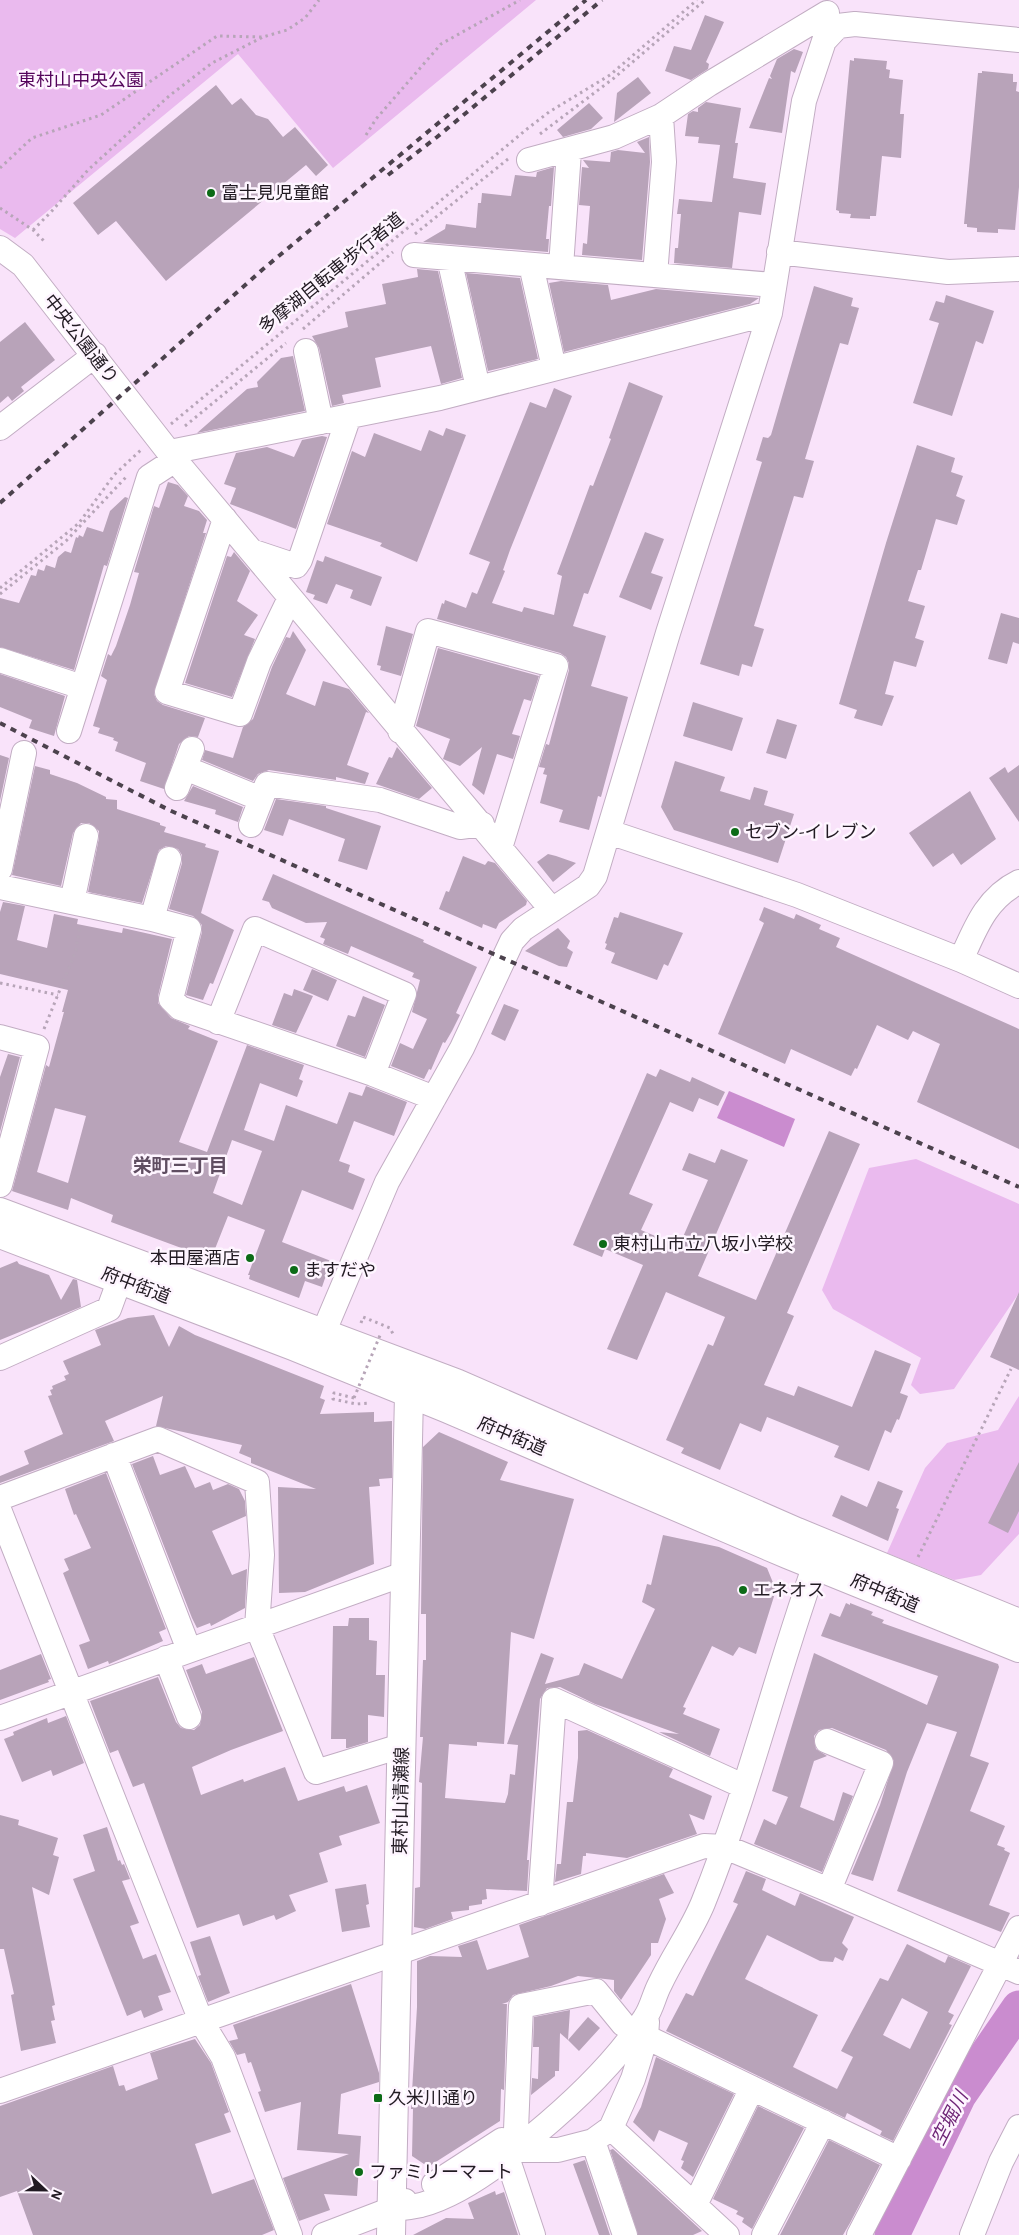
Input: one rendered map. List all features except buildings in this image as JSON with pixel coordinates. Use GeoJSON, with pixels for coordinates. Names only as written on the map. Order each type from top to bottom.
{"type":"FeatureCollection","features":[{"type":"Feature","properties":{"kind":"main road","name":"府中街道"},"geometry":{"type":"LineString","coordinates":[[0,1212],[319,1343],[409,1394],[819,1553],[908,1577],[1019,1623]]}},
{"type":"Feature","properties":{"kind":"main road","name":"府中街道"},"geometry":{"type":"LineString","coordinates":[[0,1234],[120,1279],[319,1343],[418,1368],[819,1553],[1019,1648]]}},
{"type":"Feature","properties":{"kind":"main road","name":"東村山清瀬線"},"geometry":{"type":"LineString","coordinates":[[392,2222],[409,1394],[418,1368]]}},
{"type":"Feature","properties":{"kind":"street"},"geometry":{"type":"LineString","coordinates":[[831,15],[838,26],[855,24],[1019,40]]}},
{"type":"Feature","properties":{"kind":"street"},"geometry":{"type":"LineString","coordinates":[[519,159],[569,151],[614,137],[661,116],[708,84],[831,15]]}},
{"type":"Feature","properties":{"kind":"street"},"geometry":{"type":"LineString","coordinates":[[319,1343],[387,1182],[462,1048],[512,941],[523,928],[588,886],[596,876],[668,633],[770,313],[804,101],[831,15]]}},
{"type":"Feature","properties":{"kind":"street"},"geometry":{"type":"LineString","coordinates":[[655,275],[664,162],[661,116]]}},
{"type":"Feature","properties":{"kind":"street"},"geometry":{"type":"LineString","coordinates":[[561,267],[569,151]]}},
{"type":"Feature","properties":{"kind":"street"},"geometry":{"type":"LineString","coordinates":[[408,246],[449,258],[774,285]]}},
{"type":"Feature","properties":{"kind":"street","name":"中央公園通り"},"geometry":{"type":"LineString","coordinates":[[0,248],[23,265],[166,448],[254,552],[400,731],[482,824],[552,910]]}},
{"type":"Feature","properties":{"kind":"street"},"geometry":{"type":"LineString","coordinates":[[779,252],[948,272],[1019,269]]}},
{"type":"Feature","properties":{"kind":"street"},"geometry":{"type":"LineString","coordinates":[[449,258],[478,388]]}},
{"type":"Feature","properties":{"kind":"street"},"geometry":{"type":"LineString","coordinates":[[531,265],[554,368]]}},
{"type":"Feature","properties":{"kind":"street"},"geometry":{"type":"LineString","coordinates":[[68,730],[149,477],[166,448],[321,422],[478,388],[770,313]]}},
{"type":"Feature","properties":{"kind":"street"},"geometry":{"type":"LineString","coordinates":[[298,341],[321,422]]}},
{"type":"Feature","properties":{"kind":"street"},"geometry":{"type":"LineString","coordinates":[[0,428],[95,355]]}},
{"type":"Feature","properties":{"kind":"street"},"geometry":{"type":"LineString","coordinates":[[254,552],[296,566],[300,560],[350,416]]}},
{"type":"Feature","properties":{"kind":"street"},"geometry":{"type":"LineString","coordinates":[[225,519],[167,692],[240,714],[259,662],[290,598]]}},
{"type":"Feature","properties":{"kind":"street"},"geometry":{"type":"LineString","coordinates":[[400,731],[428,631],[556,666],[500,848]]}},
{"type":"Feature","properties":{"kind":"street"},"geometry":{"type":"LineString","coordinates":[[0,660],[82,686]]}},
{"type":"Feature","properties":{"kind":"street"},"geometry":{"type":"LineString","coordinates":[[0,869],[9,779],[24,753]]}},
{"type":"Feature","properties":{"kind":"street"},"geometry":{"type":"LineString","coordinates":[[185,769],[261,799]]}},
{"type":"Feature","properties":{"kind":"street"},"geometry":{"type":"LineString","coordinates":[[251,825],[267,784],[380,800],[460,827],[482,824]]}},
{"type":"Feature","properties":{"kind":"street"},"geometry":{"type":"LineString","coordinates":[[609,832],[796,895],[961,960],[1019,986]]}},
{"type":"Feature","properties":{"kind":"street"},"geometry":{"type":"LineString","coordinates":[[78,903],[86,836]]}},
{"type":"Feature","properties":{"kind":"street"},"geometry":{"type":"LineString","coordinates":[[152,918],[169,859]]}},
{"type":"Feature","properties":{"kind":"street"},"geometry":{"type":"LineString","coordinates":[[961,960],[979,920],[993,899],[1019,882]]}},
{"type":"Feature","properties":{"kind":"street"},"geometry":{"type":"LineString","coordinates":[[0,887],[152,918],[189,929],[171,999],[180,1008],[373,1074],[434,1098]]}},
{"type":"Feature","properties":{"kind":"street"},"geometry":{"type":"LineString","coordinates":[[218,1022],[254,929],[404,994],[373,1074]]}},
{"type":"Feature","properties":{"kind":"street"},"geometry":{"type":"LineString","coordinates":[[0,1037],[37,1047],[0,1184]]}},
{"type":"Feature","properties":{"kind":"street"},"geometry":{"type":"LineString","coordinates":[[0,1358],[110,1309],[120,1279]]}},
{"type":"Feature","properties":{"kind":"street"},"geometry":{"type":"LineString","coordinates":[[0,1498],[158,1439],[257,1482],[262,1556],[257,1626],[316,1772],[401,1746]]}},
{"type":"Feature","properties":{"kind":"street"},"geometry":{"type":"LineString","coordinates":[[114,1455],[189,1650]]}},
{"type":"Feature","properties":{"kind":"street"},"geometry":{"type":"LineString","coordinates":[[0,1512],[201,2021],[223,2057],[290,2235]]}},
{"type":"Feature","properties":{"kind":"street"},"geometry":{"type":"LineString","coordinates":[[626,2235],[602,2135],[632,2079],[660,1983],[690,1931],[725,1848],[743,1786],[819,1553]]}},
{"type":"Feature","properties":{"kind":"street"},"geometry":{"type":"LineString","coordinates":[[0,1718],[404,1574]]}},
{"type":"Feature","properties":{"kind":"street"},"geometry":{"type":"LineString","coordinates":[[166,1658],[189,1717]]}},
{"type":"Feature","properties":{"kind":"street"},"geometry":{"type":"LineString","coordinates":[[540,1904],[554,1700],[743,1786]]}},
{"type":"Feature","properties":{"kind":"street"},"geometry":{"type":"LineString","coordinates":[[827,1741],[881,1763],[829,1890]]}},
{"type":"Feature","properties":{"kind":"street"},"geometry":{"type":"LineString","coordinates":[[0,2091],[704,1846],[725,1848],[829,1890],[1012,1969]]}},
{"type":"Feature","properties":{"kind":"street"},"geometry":{"type":"LineString","coordinates":[[859,2235],[899,2159],[1012,1969],[1019,1928]]}},
{"type":"Feature","properties":{"kind":"street"},"geometry":{"type":"LineString","coordinates":[[513,2146],[660,1983]]}},
{"type":"Feature","properties":{"kind":"street"},"geometry":{"type":"LineString","coordinates":[[533,2235],[513,2146],[521,2006],[596,1992],[623,2024]]}},
{"type":"Feature","properties":{"kind":"street"},"geometry":{"type":"LineString","coordinates":[[646,2026],[752,2088],[899,2159]]}},
{"type":"Feature","properties":{"kind":"street"},"geometry":{"type":"LineString","coordinates":[[324,2235],[392,2222],[513,2146],[588,2085],[634,2034],[646,2026]]}},
{"type":"Feature","properties":{"kind":"street"},"geometry":{"type":"LineString","coordinates":[[695,2205],[752,2088]]}},
{"type":"Feature","properties":{"kind":"street"},"geometry":{"type":"LineString","coordinates":[[764,2235],[823,2122]]}},
{"type":"Feature","properties":{"kind":"street"},"geometry":{"type":"LineString","coordinates":[[972,2235],[1001,2162],[1019,2127]]}},
{"type":"Feature","properties":{"kind":"street"},"geometry":{"type":"LineString","coordinates":[[513,2146],[558,2150],[602,2135]]}},
{"type":"Feature","properties":{"kind":"street"},"geometry":{"type":"LineString","coordinates":[[602,2135],[695,2205],[727,2235]]}},
{"type":"Feature","properties":{"kind":"path"},"geometry":{"type":"LineString","coordinates":[[33,230],[88,170],[169,96],[212,63],[263,37],[287,30],[305,18],[319,0]]}},
{"type":"Feature","properties":{"kind":"path"},"geometry":{"type":"LineString","coordinates":[[366,135],[376,119],[441,44],[520,0]]}},
{"type":"Feature","properties":{"kind":"path","name":"多摩湖自転車歩行者道"},"geometry":{"type":"LineString","coordinates":[[0,588],[79,523],[114,474],[166,448],[527,129],[549,112],[610,75],[698,0]]}},
{"type":"Feature","properties":{"kind":"path"},"geometry":{"type":"LineString","coordinates":[[536,136],[614,78],[706,0]]}},
{"type":"Feature","properties":{"kind":"path"},"geometry":{"type":"LineString","coordinates":[[0,168],[32,138],[101,115],[217,36],[263,37]]}},
{"type":"Feature","properties":{"kind":"path"},"geometry":{"type":"LineString","coordinates":[[166,448],[298,341],[408,246],[519,159]]}},
{"type":"Feature","properties":{"kind":"path"},"geometry":{"type":"LineString","coordinates":[[0,208],[33,230],[46,243]]}},
{"type":"Feature","properties":{"kind":"path"},"geometry":{"type":"LineString","coordinates":[[0,594],[66,541],[130,473]]}},
{"type":"Feature","properties":{"kind":"path"},"geometry":{"type":"LineString","coordinates":[[37,1047],[76,950],[78,903]]}},
{"type":"Feature","properties":{"kind":"path"},"geometry":{"type":"LineString","coordinates":[[0,983],[58,995]]}},
{"type":"Feature","properties":{"kind":"path"},"geometry":{"type":"LineString","coordinates":[[372,1403],[356,1404],[333,1399],[334,1393],[354,1398],[381,1333]]}},
{"type":"Feature","properties":{"kind":"path"},"geometry":{"type":"LineString","coordinates":[[908,1577],[1011,1369]]}},
{"type":"Feature","properties":{"kind":"green space","name":"東村山中央公園"},"geometry":{"type":"Polygon","coordinates":[[[0,0],[536,0],[333,168],[238,54],[15,238],[0,229],[0,0]]]}},
{"type":"Feature","properties":{"kind":"green space"},"geometry":{"type":"Polygon","coordinates":[[[916,1159],[1019,1204],[1019,1293],[954,1389],[920,1394],[911,1385],[921,1358],[833,1309],[822,1290],[869,1168],[916,1159]]]}},
{"type":"Feature","properties":{"kind":"green space"},"geometry":{"type":"Polygon","coordinates":[[[1019,1396],[1019,1534],[981,1575],[954,1580],[887,1553],[925,1468],[947,1443],[998,1430],[1019,1396]]]}},
{"type":"Feature","properties":{"kind":"shaded area"},"geometry":{"type":"Polygon","coordinates":[[[729,1091],[795,1119],[784,1147],[717,1118],[729,1091]]]}},
{"type":"Feature","properties":{"kind":"waterway","name":"空堀川"},"geometry":{"type":"LineString","coordinates":[[892,2235],[959,2095],[1019,2008]]}},
{"type":"Feature","properties":{"kind":"railway"},"geometry":{"type":"LineString","coordinates":[[0,503],[262,270],[586,0]]}},
{"type":"Feature","properties":{"kind":"railway"},"geometry":{"type":"LineString","coordinates":[[388,175],[437,137],[602,0]]}},
{"type":"Feature","properties":{"kind":"railway"},"geometry":{"type":"LineString","coordinates":[[0,723],[169,810],[1019,1187]]}},
{"type":"Feature","properties":{"kind":"place","name":"富士見児童館"},"geometry":{"type":"Point","coordinates":[211,193]}},
{"type":"Feature","properties":{"kind":"place","name":"セブン-イレブン"},"geometry":{"type":"Point","coordinates":[735,832]}},
{"type":"Feature","properties":{"kind":"place","name":"東村山市立八坂小学校"},"geometry":{"type":"Point","coordinates":[603,1244]}},
{"type":"Feature","properties":{"kind":"place","name":"本田屋酒店"},"geometry":{"type":"Point","coordinates":[250,1258]}},
{"type":"Feature","properties":{"kind":"place","name":"ますだや"},"geometry":{"type":"Point","coordinates":[294,1270]}},
{"type":"Feature","properties":{"kind":"place","name":"エネオス"},"geometry":{"type":"Point","coordinates":[743,1590]}},
{"type":"Feature","properties":{"kind":"place","name":"久米川通り"},"geometry":{"type":"Point","coordinates":[378,2098]}},
{"type":"Feature","properties":{"kind":"place","name":"ファミリーマート"},"geometry":{"type":"Point","coordinates":[359,2172]}},
{"type":"Feature","properties":{"kind":"district","name":"栄町三丁目"},"geometry":{"type":"Point","coordinates":[180,1165]}}]}
